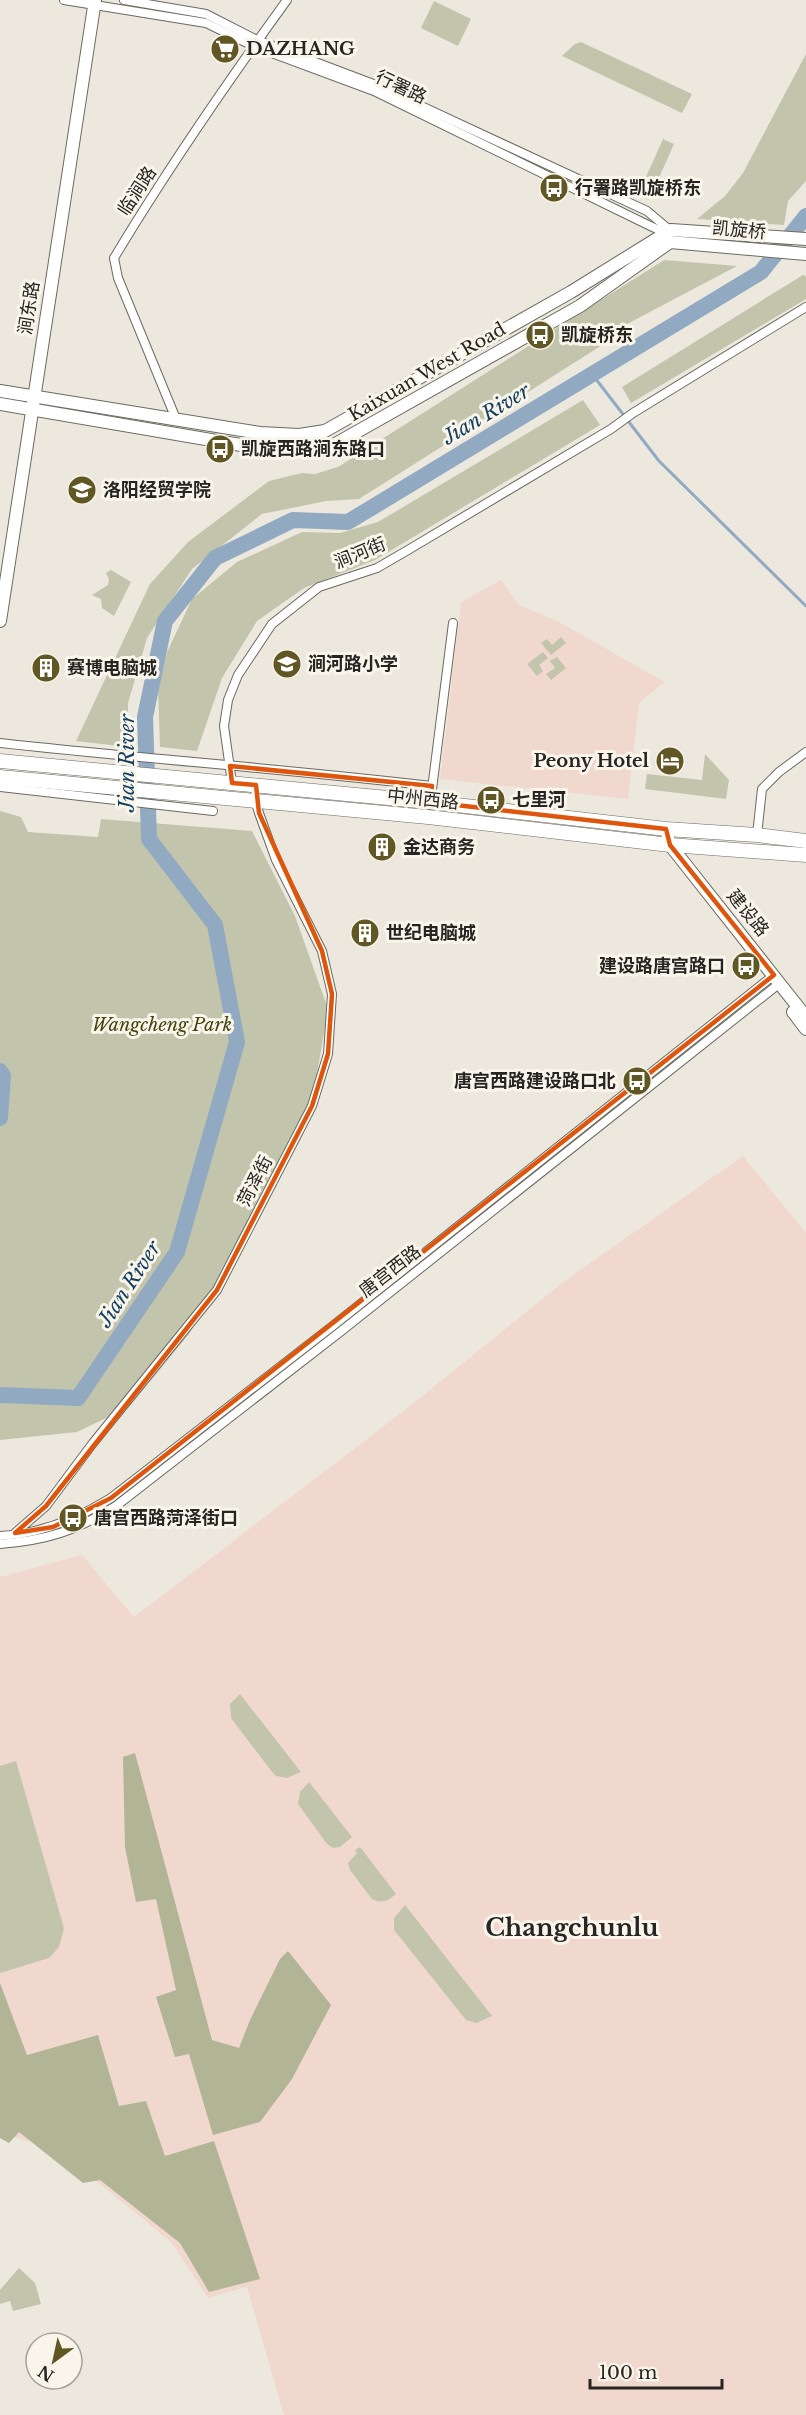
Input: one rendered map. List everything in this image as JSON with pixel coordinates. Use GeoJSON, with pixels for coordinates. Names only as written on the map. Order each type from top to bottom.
{"type":"FeatureCollection","features":[{"type":"Feature","properties":{"kind":"main road","name":"涧东路"},"geometry":{"type":"LineString","coordinates":[[0,621],[31,396],[92,2]]}},
{"type":"Feature","properties":{"kind":"main road","name":"Kaixuan West Road"},"geometry":{"type":"LineString","coordinates":[[0,391],[260,433],[299,435],[325,431],[671,237]]}},
{"type":"Feature","properties":{"kind":"main road","name":"Kaixuan West Road"},"geometry":{"type":"LineString","coordinates":[[0,404],[258,448],[300,451],[330,447],[579,306],[671,237]]}},
{"type":"Feature","properties":{"kind":"main road","name":"凯旋桥"},"geometry":{"type":"LineString","coordinates":[[671,237],[806,239]]}},
{"type":"Feature","properties":{"kind":"main road","name":"凯旋桥"},"geometry":{"type":"LineString","coordinates":[[671,237],[806,254]]}},
{"type":"Feature","properties":{"kind":"main road","name":"涧东路"},"geometry":{"type":"LineString","coordinates":[[0,588],[29,410]]}},
{"type":"Feature","properties":{"kind":"main road","name":"中州西路"},"geometry":{"type":"LineString","coordinates":[[0,762],[430,802],[666,829],[806,841]]}},
{"type":"Feature","properties":{"kind":"main road","name":"中州西路"},"geometry":{"type":"LineString","coordinates":[[0,777],[74,790],[215,804],[255,800],[666,844],[806,855]]}},
{"type":"Feature","properties":{"kind":"main road","name":"建设路"},"geometry":{"type":"LineString","coordinates":[[666,829],[666,844],[774,981],[806,1017]]}},
{"type":"Feature","properties":{"kind":"main road","name":"建设路"},"geometry":{"type":"LineString","coordinates":[[774,981],[806,1029]]}},
{"type":"Feature","properties":{"kind":"street","name":"行署路"},"geometry":{"type":"LineString","coordinates":[[64,0],[92,2],[206,23],[255,43],[376,85],[646,212],[671,237]]}},
{"type":"Feature","properties":{"kind":"street","name":"行署路"},"geometry":{"type":"LineString","coordinates":[[124,0],[207,14],[255,43]]}},
{"type":"Feature","properties":{"kind":"street","name":"临涧路"},"geometry":{"type":"LineString","coordinates":[[176,419],[118,278],[114,258],[144,208],[286,0]]}},
{"type":"Feature","properties":{"kind":"street","name":"涧河街"},"geometry":{"type":"LineString","coordinates":[[232,783],[224,726],[228,700],[238,675],[272,624],[320,587],[377,568],[611,429],[633,413],[806,307]]}},
{"type":"Feature","properties":{"kind":"street"},"geometry":{"type":"LineString","coordinates":[[428,817],[453,623]]}},
{"type":"Feature","properties":{"kind":"street"},"geometry":{"type":"LineString","coordinates":[[0,742],[78,752],[286,769],[432,786]]}},
{"type":"Feature","properties":{"kind":"street"},"geometry":{"type":"LineString","coordinates":[[757,835],[762,789],[779,772],[806,752]]}},
{"type":"Feature","properties":{"kind":"street","name":"菏泽街"},"geometry":{"type":"LineString","coordinates":[[15,1533],[46,1506],[93,1443],[217,1290],[312,1106],[328,1054],[332,994],[322,951],[276,860],[255,800],[256,785]]}},
{"type":"Feature","properties":{"kind":"street"},"geometry":{"type":"LineString","coordinates":[[0,787],[74,790]]}},
{"type":"Feature","properties":{"kind":"street","name":"唐宫西路"},"geometry":{"type":"LineString","coordinates":[[0,1536],[53,1527],[83,1515],[111,1498],[774,981]]}},
{"type":"Feature","properties":{"kind":"street","name":"唐宫西路"},"geometry":{"type":"LineString","coordinates":[[0,1544],[55,1536],[87,1524],[116,1506],[340,1332],[774,981]]}},
{"type":"Feature","properties":{"kind":"highlighted area"},"geometry":{"type":"Polygon","coordinates":[[[230,766],[432,786],[430,802],[666,829],[670,845],[774,975],[111,1498],[53,1527],[15,1533],[46,1506],[217,1290],[312,1106],[328,1054],[332,994],[322,951],[259,813],[256,785],[232,783],[230,766]]]}},
{"type":"Feature","properties":{"kind":"shaded area"},"geometry":{"type":"Polygon","coordinates":[[[501,580],[519,605],[557,621],[665,682],[639,703],[628,799],[440,779],[461,602],[501,580]]]}},
{"type":"Feature","properties":{"kind":"shaded area"},"geometry":{"type":"Polygon","coordinates":[[[743,1156],[806,1233],[806,2415],[284,2415],[247,2287],[208,2298],[171,2242],[58,2150],[0,2133],[0,1577],[82,1555],[134,1617],[401,1413],[566,1280],[743,1156]]]}},
{"type":"Feature","properties":{"kind":"green space"},"geometry":{"type":"Polygon","coordinates":[[[434,1],[471,19],[458,46],[421,28],[434,1]]]}},
{"type":"Feature","properties":{"kind":"green space"},"geometry":{"type":"Polygon","coordinates":[[[581,42],[692,94],[682,113],[562,56],[575,44],[581,42]]]}},
{"type":"Feature","properties":{"kind":"green space"},"geometry":{"type":"Polygon","coordinates":[[[806,54],[806,181],[788,201],[784,225],[697,219],[725,196],[743,173],[806,54]]]}},
{"type":"Feature","properties":{"kind":"green space"},"geometry":{"type":"Polygon","coordinates":[[[663,139],[674,144],[649,200],[638,195],[663,139]]]}},
{"type":"Feature","properties":{"kind":"green space"},"geometry":{"type":"Polygon","coordinates":[[[664,260],[737,266],[610,333],[607,342],[359,499],[326,501],[262,514],[192,569],[147,638],[128,703],[128,747],[76,741],[150,584],[188,542],[269,481],[302,473],[315,474],[338,467],[664,260]]]}},
{"type":"Feature","properties":{"kind":"green space"},"geometry":{"type":"Polygon","coordinates":[[[803,275],[806,276],[806,299],[631,403],[622,387],[803,275]]]}},
{"type":"Feature","properties":{"kind":"green space"},"geometry":{"type":"Polygon","coordinates":[[[583,400],[600,425],[375,560],[304,588],[257,621],[222,678],[197,751],[160,747],[158,689],[167,652],[192,599],[237,562],[302,532],[340,533],[378,522],[583,400]]]}},
{"type":"Feature","properties":{"kind":"green space"},"geometry":{"type":"Polygon","coordinates":[[[111,570],[131,582],[114,616],[102,608],[101,599],[92,595],[108,585],[109,579],[106,573],[111,570]]]}},
{"type":"Feature","properties":{"kind":"green space"},"geometry":{"type":"Polygon","coordinates":[[[561,637],[566,643],[551,655],[541,643],[547,639],[552,645],[561,637]]]}},
{"type":"Feature","properties":{"kind":"green space"},"geometry":{"type":"Polygon","coordinates":[[[543,652],[548,658],[539,665],[543,671],[537,676],[527,664],[543,652]]]}},
{"type":"Feature","properties":{"kind":"green space"},"geometry":{"type":"Polygon","coordinates":[[[557,657],[566,668],[551,680],[546,674],[555,668],[550,661],[557,657]]]}},
{"type":"Feature","properties":{"kind":"green space"},"geometry":{"type":"Polygon","coordinates":[[[705,754],[729,780],[726,799],[645,789],[647,774],[702,780],[705,754]]]}},
{"type":"Feature","properties":{"kind":"green space","name":"Wangcheng Park"},"geometry":{"type":"Polygon","coordinates":[[[0,811],[21,817],[28,832],[98,837],[101,819],[252,831],[295,916],[328,1009],[316,1080],[299,1133],[236,1252],[189,1334],[129,1407],[77,1432],[0,1440],[0,811]]]}},
{"type":"Feature","properties":{"kind":"green space"},"geometry":{"type":"Polygon","coordinates":[[[240,1694],[301,1772],[287,1778],[276,1776],[272,1772],[231,1718],[230,1704],[240,1694]]]}},
{"type":"Feature","properties":{"kind":"green space"},"geometry":{"type":"Polygon","coordinates":[[[135,1753],[212,2040],[239,2048],[280,1959],[288,1951],[331,2005],[292,2079],[260,2122],[213,2135],[189,2054],[175,2057],[156,1997],[176,1990],[156,1899],[136,1902],[125,1847],[123,1757],[135,1753]]]}},
{"type":"Feature","properties":{"kind":"green space"},"geometry":{"type":"Polygon","coordinates":[[[16,1761],[64,1928],[59,1947],[49,1958],[0,1973],[0,1766],[16,1761]]]}},
{"type":"Feature","properties":{"kind":"green space"},"geometry":{"type":"Polygon","coordinates":[[[309,1782],[352,1837],[340,1847],[333,1848],[327,1844],[298,1804],[300,1792],[309,1782]]]}},
{"type":"Feature","properties":{"kind":"green space"},"geometry":{"type":"Polygon","coordinates":[[[360,1847],[396,1894],[388,1900],[372,1899],[350,1870],[348,1863],[357,1853],[355,1850],[360,1847]]]}},
{"type":"Feature","properties":{"kind":"green space"},"geometry":{"type":"Polygon","coordinates":[[[405,1905],[492,2016],[476,2023],[466,2020],[394,1930],[394,1918],[405,1905]]]}},
{"type":"Feature","properties":{"kind":"green space"},"geometry":{"type":"Polygon","coordinates":[[[0,1983],[27,2055],[98,2035],[119,2106],[146,2101],[165,2156],[214,2141],[260,2279],[209,2292],[180,2243],[100,2180],[83,2183],[19,2132],[9,2143],[0,2138],[0,1983]]]}},
{"type":"Feature","properties":{"kind":"green space"},"geometry":{"type":"Polygon","coordinates":[[[19,2268],[35,2283],[41,2304],[13,2311],[10,2301],[0,2304],[0,2290],[19,2268]]]}},
{"type":"Feature","properties":{"kind":"waterway","name":"Jian River"},"geometry":{"type":"LineString","coordinates":[[0,1395],[78,1398],[177,1252],[237,1042],[215,925],[149,839],[145,717],[165,621],[215,558],[293,520],[348,522],[761,272],[806,216]]}},
{"type":"Feature","properties":{"kind":"waterway"},"geometry":{"type":"LineString","coordinates":[[592,374],[659,461],[806,606]]}},
{"type":"Feature","properties":{"kind":"waterway","name":"Jian River"},"geometry":{"type":"LineString","coordinates":[[0,1071],[3,1076],[0,1118]]}},
{"type":"Feature","properties":{"kind":"place","name":"DAZHANG"},"geometry":{"type":"Point","coordinates":[225,49]}},
{"type":"Feature","properties":{"kind":"place","name":"行署路凯旋桥东"},"geometry":{"type":"Point","coordinates":[554,188]}},
{"type":"Feature","properties":{"kind":"place","name":"凯旋桥东"},"geometry":{"type":"Point","coordinates":[540,335]}},
{"type":"Feature","properties":{"kind":"place","name":"凯旋西路涧东路口"},"geometry":{"type":"Point","coordinates":[220,449]}},
{"type":"Feature","properties":{"kind":"place","name":"洛阳经贸学院"},"geometry":{"type":"Point","coordinates":[82,490]}},
{"type":"Feature","properties":{"kind":"place","name":"涧河路小学"},"geometry":{"type":"Point","coordinates":[287,664]}},
{"type":"Feature","properties":{"kind":"place","name":"赛博电脑城"},"geometry":{"type":"Point","coordinates":[46,668]}},
{"type":"Feature","properties":{"kind":"place","name":"Peony Hotel"},"geometry":{"type":"Point","coordinates":[670,761]}},
{"type":"Feature","properties":{"kind":"place","name":"七里河"},"geometry":{"type":"Point","coordinates":[491,800]}},
{"type":"Feature","properties":{"kind":"place","name":"金达商务"},"geometry":{"type":"Point","coordinates":[382,847]}},
{"type":"Feature","properties":{"kind":"place","name":"世纪电脑城"},"geometry":{"type":"Point","coordinates":[365,933]}},
{"type":"Feature","properties":{"kind":"place","name":"建设路唐宫路口"},"geometry":{"type":"Point","coordinates":[746,966]}},
{"type":"Feature","properties":{"kind":"place","name":"唐宫西路建设路口北"},"geometry":{"type":"Point","coordinates":[637,1081]}},
{"type":"Feature","properties":{"kind":"place","name":"唐宫西路菏泽街口"},"geometry":{"type":"Point","coordinates":[73,1518]}},
{"type":"Feature","properties":{"kind":"district","name":"Changchunlu"},"geometry":{"type":"Point","coordinates":[572,1927]}}]}
